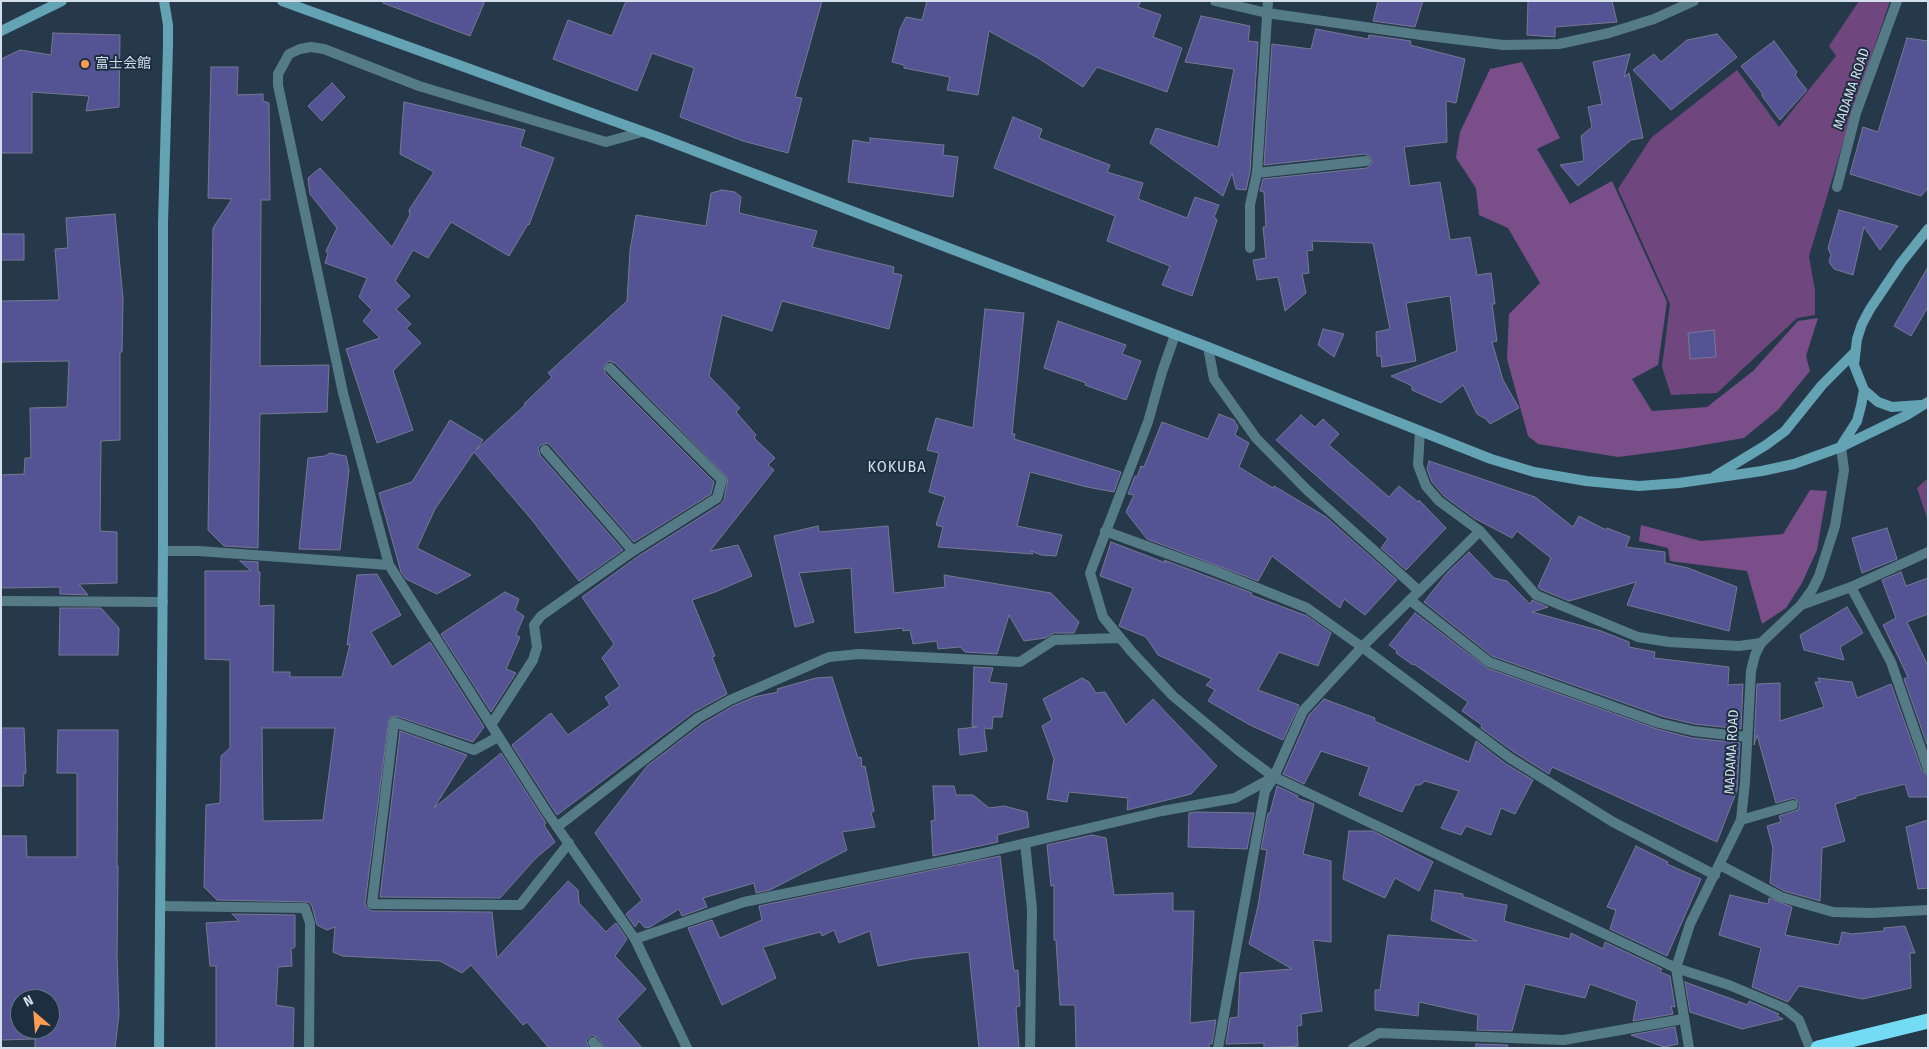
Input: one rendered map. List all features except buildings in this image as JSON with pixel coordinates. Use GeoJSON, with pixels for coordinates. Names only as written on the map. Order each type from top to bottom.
{"type":"FeatureCollection","features":[{"type":"Feature","properties":{"kind":"highway"},"geometry":{"type":"LineString","coordinates":[[1818,1048],[1928,1021]]}},
{"type":"Feature","properties":{"kind":"street"},"geometry":{"type":"LineString","coordinates":[[1,31],[62,1]]}},
{"type":"Feature","properties":{"kind":"street"},"geometry":{"type":"LineString","coordinates":[[159,1048],[162,906],[162,223],[168,32],[164,1]]}},
{"type":"Feature","properties":{"kind":"street"},"geometry":{"type":"LineString","coordinates":[[282,1],[642,132],[1208,347],[1491,459],[1534,472],[1586,481],[1639,486],[1710,479],[1762,471],[1794,464],[1841,447],[1867,436],[1926,403]]}},
{"type":"Feature","properties":{"kind":"street"},"geometry":{"type":"LineString","coordinates":[[1215,1],[1267,12],[1421,35],[1503,44],[1559,44],[1627,28],[1654,19],[1694,1]]}},
{"type":"Feature","properties":{"kind":"street"},"geometry":{"type":"LineString","coordinates":[[1250,248],[1250,205],[1257,173],[1268,1]]}},
{"type":"Feature","properties":{"kind":"street","name":"MADAMA ROAD"},"geometry":{"type":"LineString","coordinates":[[1837,188],[1856,113],[1897,1]]}},
{"type":"Feature","properties":{"kind":"street"},"geometry":{"type":"LineString","coordinates":[[642,132],[606,142],[419,86],[324,48],[311,47],[289,54],[278,74],[278,85],[343,393],[389,564],[557,827],[635,939],[687,1048]]}},
{"type":"Feature","properties":{"kind":"street"},"geometry":{"type":"LineString","coordinates":[[1257,173],[1366,161]]}},
{"type":"Feature","properties":{"kind":"street"},"geometry":{"type":"LineString","coordinates":[[1926,403],[1892,407],[1878,402],[1864,390],[1854,365],[1854,353],[1862,324],[1870,309],[1901,263],[1928,229]]}},
{"type":"Feature","properties":{"kind":"street"},"geometry":{"type":"LineString","coordinates":[[1175,335],[1148,422],[1090,573],[1103,617],[1120,638],[1173,696],[1239,751],[1274,777],[1676,968],[1729,985],[1784,1008],[1799,1020],[1810,1048]]}},
{"type":"Feature","properties":{"kind":"street"},"geometry":{"type":"LineString","coordinates":[[1208,347],[1214,379],[1256,438],[1308,490],[1419,591]]}},
{"type":"Feature","properties":{"kind":"street"},"geometry":{"type":"LineString","coordinates":[[1710,479],[1766,445],[1785,431],[1822,385],[1854,353]]}},
{"type":"Feature","properties":{"kind":"street"},"geometry":{"type":"LineString","coordinates":[[491,725],[533,660],[536,647],[534,626],[541,616],[633,551],[717,498],[722,480],[610,368]]}},
{"type":"Feature","properties":{"kind":"street"},"geometry":{"type":"LineString","coordinates":[[1841,447],[1857,421],[1862,406],[1864,390]]}},
{"type":"Feature","properties":{"kind":"street"},"geometry":{"type":"LineString","coordinates":[[1420,431],[1418,464],[1426,486],[1439,501],[1480,531],[1536,595],[1638,637],[1669,642],[1739,646],[1762,643]]}},
{"type":"Feature","properties":{"kind":"street","name":"MADAMA ROAD"},"geometry":{"type":"LineString","coordinates":[[1689,1048],[1676,968],[1690,924],[1741,820],[1751,671],[1755,655],[1762,643],[1801,605],[1819,576],[1835,526],[1844,470],[1841,447]]}},
{"type":"Feature","properties":{"kind":"street"},"geometry":{"type":"LineString","coordinates":[[545,450],[633,551]]}},
{"type":"Feature","properties":{"kind":"street"},"geometry":{"type":"LineString","coordinates":[[1105,531],[1216,571],[1307,608],[1362,646],[1510,758],[1613,822],[1715,875]]}},
{"type":"Feature","properties":{"kind":"street"},"geometry":{"type":"LineString","coordinates":[[1218,1048],[1265,791],[1274,777],[1303,711],[1362,646],[1480,531]]}},
{"type":"Feature","properties":{"kind":"street"},"geometry":{"type":"LineString","coordinates":[[163,551],[198,551],[389,564]]}},
{"type":"Feature","properties":{"kind":"street"},"geometry":{"type":"LineString","coordinates":[[1801,605],[1851,587],[1928,552]]}},
{"type":"Feature","properties":{"kind":"street"},"geometry":{"type":"LineString","coordinates":[[1851,587],[1891,662],[1928,769]]}},
{"type":"Feature","properties":{"kind":"street"},"geometry":{"type":"LineString","coordinates":[[1410,600],[1489,662],[1659,723],[1693,731],[1747,737]]}},
{"type":"Feature","properties":{"kind":"street"},"geometry":{"type":"LineString","coordinates":[[1,601],[162,602]]}},
{"type":"Feature","properties":{"kind":"street"},"geometry":{"type":"LineString","coordinates":[[557,827],[698,718],[730,700],[829,656],[859,654],[1020,662],[1054,640],[1120,638]]}},
{"type":"Feature","properties":{"kind":"street"},"geometry":{"type":"LineString","coordinates":[[498,737],[474,750],[394,722],[372,904],[520,905],[568,843]]}},
{"type":"Feature","properties":{"kind":"street"},"geometry":{"type":"LineString","coordinates":[[635,939],[744,902],[1025,843],[1162,811],[1236,798],[1274,777]]}},
{"type":"Feature","properties":{"kind":"street"},"geometry":{"type":"LineString","coordinates":[[1741,820],[1793,805]]}},
{"type":"Feature","properties":{"kind":"street"},"geometry":{"type":"LineString","coordinates":[[1025,843],[1032,910],[1030,1048]]}},
{"type":"Feature","properties":{"kind":"street"},"geometry":{"type":"LineString","coordinates":[[1720,865],[1781,896],[1833,912],[1871,913],[1928,910]]}},
{"type":"Feature","properties":{"kind":"street"},"geometry":{"type":"LineString","coordinates":[[162,906],[305,908],[310,923],[308,1048]]}},
{"type":"Feature","properties":{"kind":"street"},"geometry":{"type":"LineString","coordinates":[[1352,1048],[1379,1033],[1564,1040],[1683,1019]]}},
{"type":"Feature","properties":{"kind":"shaded area"},"geometry":{"type":"Polygon","coordinates":[[[1859,1],[1890,1],[1853,110],[1809,256],[1815,291],[1815,315],[1797,318],[1717,393],[1671,395],[1662,367],[1670,304],[1618,189],[1651,138],[1737,70],[1779,127],[1836,56],[1829,46],[1859,1]]]}},
{"type":"Feature","properties":{"kind":"shaded area"},"geometry":{"type":"Polygon","coordinates":[[[1522,62],[1560,138],[1537,149],[1570,204],[1612,181],[1667,302],[1658,365],[1632,379],[1652,411],[1707,407],[1753,371],[1798,321],[1818,318],[1806,356],[1810,371],[1778,410],[1744,438],[1618,457],[1538,444],[1528,436],[1507,359],[1509,314],[1540,283],[1508,228],[1479,215],[1476,188],[1456,158],[1460,132],[1490,69],[1522,62]]]}},
{"type":"Feature","properties":{"kind":"shaded area"},"geometry":{"type":"Polygon","coordinates":[[[1928,478],[1928,521],[1917,488],[1928,478]]]}},
{"type":"Feature","properties":{"kind":"shaded area"},"geometry":{"type":"Polygon","coordinates":[[[1810,490],[1827,491],[1817,550],[1802,583],[1786,608],[1762,624],[1747,571],[1670,561],[1668,548],[1639,541],[1641,525],[1701,541],[1783,534],[1810,490]]]}},
{"type":"Feature","properties":{"kind":"place","name":"富士会館"},"geometry":{"type":"Point","coordinates":[85,64]}},
{"type":"Feature","properties":{"kind":"district","name":"KOKUBA"},"geometry":{"type":"Point","coordinates":[897,468]}}]}
